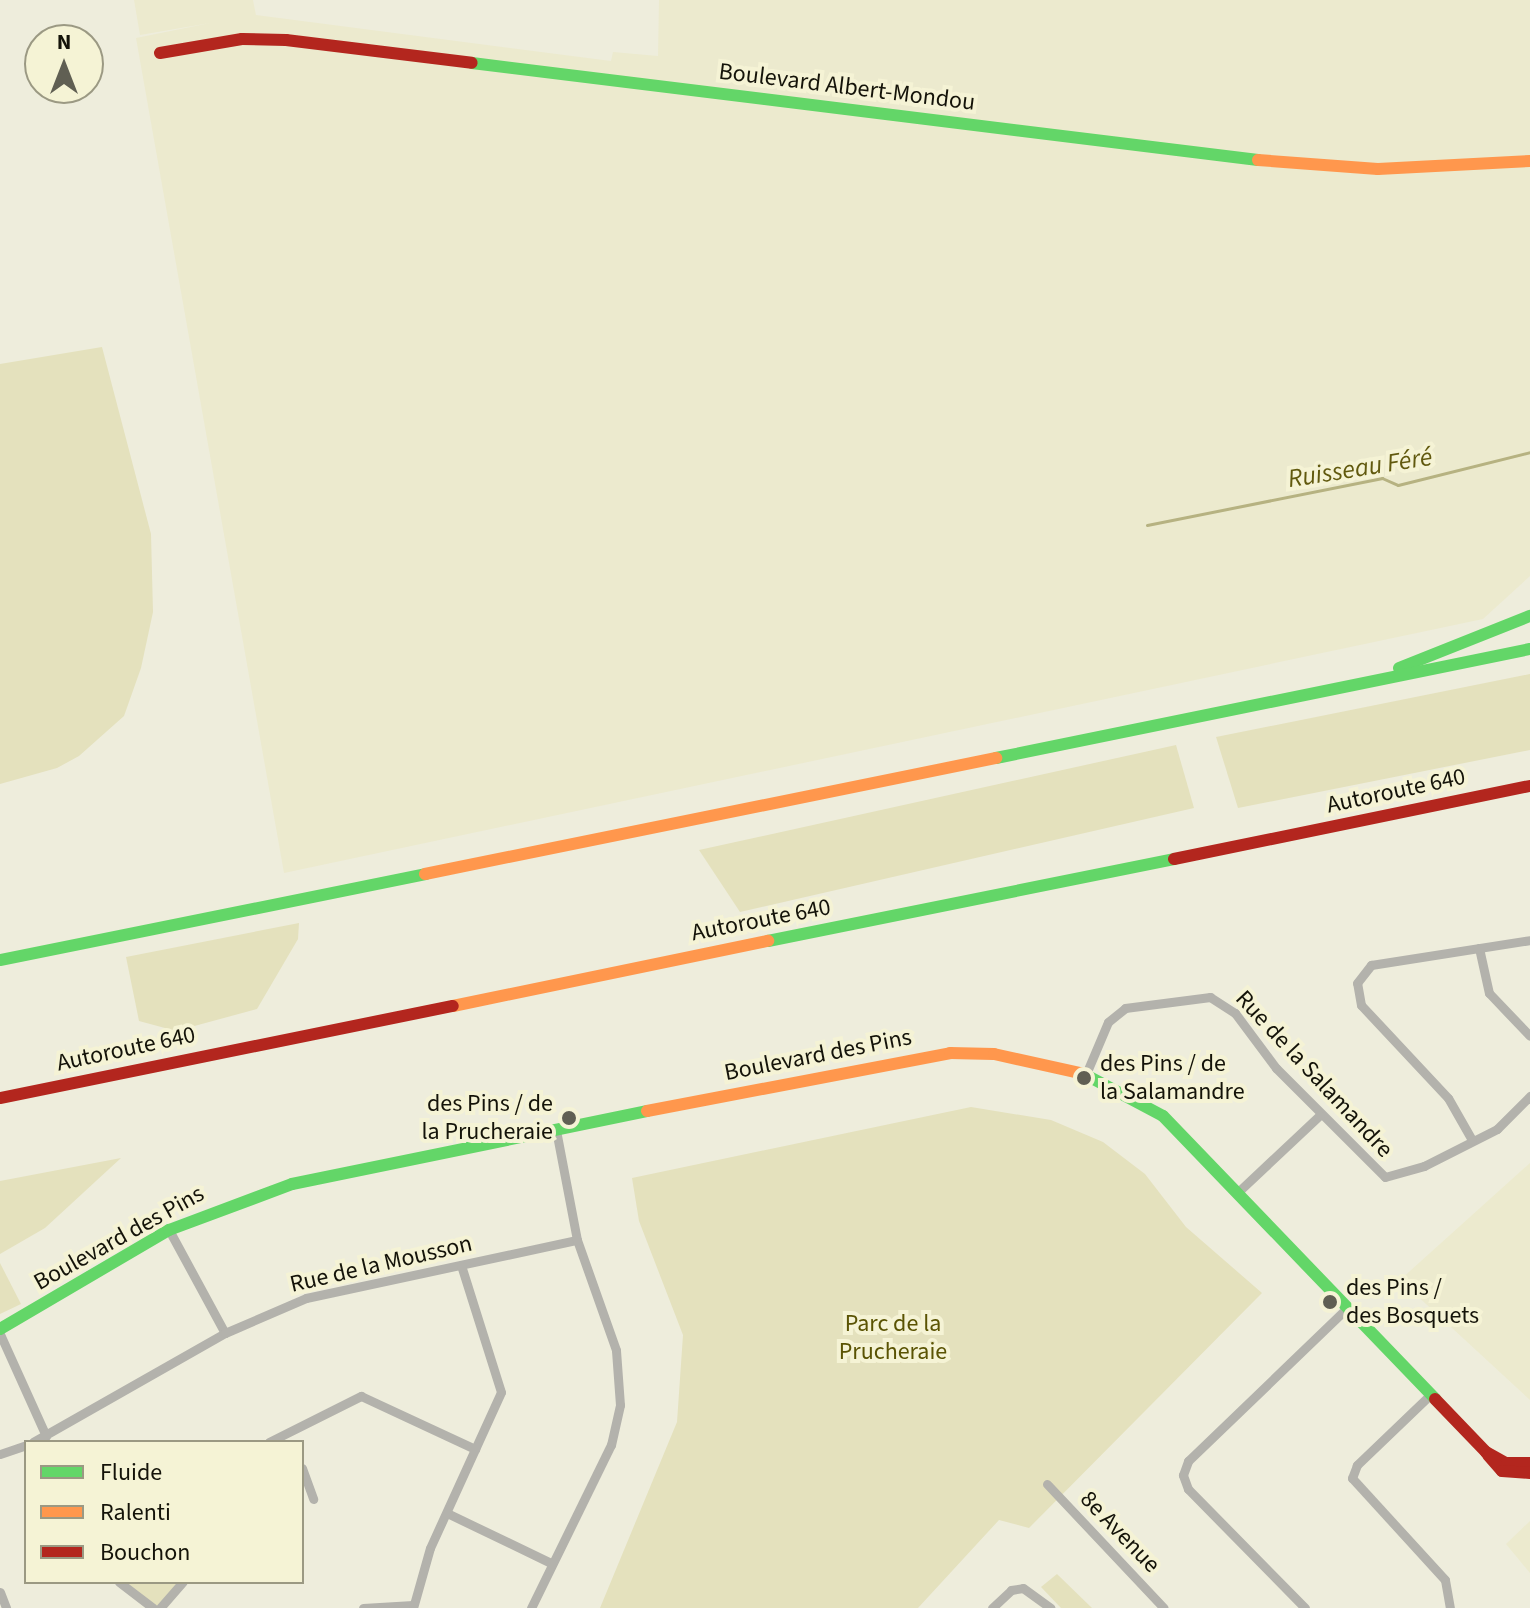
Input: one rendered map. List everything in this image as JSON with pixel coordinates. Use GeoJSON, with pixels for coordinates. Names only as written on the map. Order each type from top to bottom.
{"type":"FeatureCollection","features":[{"type":"Feature","properties":{"kind":"main road","name":"Boulevard Albert-Mondou"},"geometry":{"type":"LineString","coordinates":[[160,53],[242,39],[286,40],[1310,166],[1390,168],[1530,161]]}},
{"type":"Feature","properties":{"kind":"main road"},"geometry":{"type":"LineString","coordinates":[[1345,687],[1487,637],[1530,616]]}},
{"type":"Feature","properties":{"kind":"main road"},"geometry":{"type":"LineString","coordinates":[[0,960],[1530,649]]}},
{"type":"Feature","properties":{"kind":"main road","name":"Autoroute 640"},"geometry":{"type":"LineString","coordinates":[[0,1098],[1530,786]]}},
{"type":"Feature","properties":{"kind":"main road","name":"Boulevard des Pins"},"geometry":{"type":"LineString","coordinates":[[0,1332],[169,1230],[292,1184],[950,1053],[1020,1058],[1086,1074],[1163,1116],[1486,1452],[1498,1470],[1530,1473]]}},
{"type":"Feature","properties":{"kind":"main road"},"geometry":{"type":"LineString","coordinates":[[1486,1452],[1506,1463],[1530,1463]]}},
{"type":"Feature","properties":{"kind":"street"},"geometry":{"type":"LineString","coordinates":[[1472,1140],[1448,1098],[1361,1005],[1357,983],[1371,965],[1530,940]]}},
{"type":"Feature","properties":{"kind":"street"},"geometry":{"type":"LineString","coordinates":[[1479,948],[1489,993],[1530,1036]]}},
{"type":"Feature","properties":{"kind":"street","name":"Rue de la Salamandre"},"geometry":{"type":"LineString","coordinates":[[1086,1074],[1108,1022],[1125,1008],[1210,997],[1235,1013],[1253,1042],[1320,1115],[1385,1177],[1424,1166],[1497,1129],[1530,1096]]}},
{"type":"Feature","properties":{"kind":"street"},"geometry":{"type":"LineString","coordinates":[[1238,1192],[1320,1115]]}},
{"type":"Feature","properties":{"kind":"street"},"geometry":{"type":"LineString","coordinates":[[531,1608],[611,1445],[620,1405],[616,1350],[577,1240],[556,1130]]}},
{"type":"Feature","properties":{"kind":"street"},"geometry":{"type":"LineString","coordinates":[[169,1230],[225,1333]]}},
{"type":"Feature","properties":{"kind":"street","name":"Rue de la Mousson"},"geometry":{"type":"LineString","coordinates":[[37,1440],[225,1333],[306,1298],[577,1240]]}},
{"type":"Feature","properties":{"kind":"street"},"geometry":{"type":"LineString","coordinates":[[363,1608],[413,1607],[430,1548],[501,1392],[461,1265]]}},
{"type":"Feature","properties":{"kind":"street"},"geometry":{"type":"LineString","coordinates":[[1305,1608],[1188,1489],[1183,1475],[1188,1461],[1348,1307]]}},
{"type":"Feature","properties":{"kind":"street"},"geometry":{"type":"LineString","coordinates":[[0,1332],[46,1436]]}},
{"type":"Feature","properties":{"kind":"street"},"geometry":{"type":"LineString","coordinates":[[1431,1394],[1357,1465],[1352,1478],[1445,1580],[1450,1608]]}},
{"type":"Feature","properties":{"kind":"street"},"geometry":{"type":"LineString","coordinates":[[287,1438],[361,1396],[475,1449]]}},
{"type":"Feature","properties":{"kind":"street"},"geometry":{"type":"LineString","coordinates":[[0,1454],[24,1446]]}},
{"type":"Feature","properties":{"kind":"street"},"geometry":{"type":"LineString","coordinates":[[304,1474],[313,1499]]}},
{"type":"Feature","properties":{"kind":"street","name":"8e Avenue"},"geometry":{"type":"LineString","coordinates":[[1047,1484],[1164,1608]]}},
{"type":"Feature","properties":{"kind":"street"},"geometry":{"type":"LineString","coordinates":[[447,1513],[551,1563]]}},
{"type":"Feature","properties":{"kind":"street"},"geometry":{"type":"LineString","coordinates":[[122,1584],[153,1608]]}},
{"type":"Feature","properties":{"kind":"street"},"geometry":{"type":"LineString","coordinates":[[160,1608],[181,1584]]}},
{"type":"Feature","properties":{"kind":"street"},"geometry":{"type":"LineString","coordinates":[[992,1608],[1011,1590],[1023,1588],[1051,1608]]}},
{"type":"Feature","properties":{"kind":"street"},"geometry":{"type":"LineString","coordinates":[[0,1592],[6,1608]]}},
{"type":"Feature","properties":{"kind":"shaded area"},"geometry":{"type":"Polygon","coordinates":[[[134,0],[253,0],[256,15],[611,61],[613,52],[658,56],[659,0],[1530,0],[1530,576],[1483,619],[284,873],[136,38],[210,23],[140,35],[134,0]]]}},
{"type":"Feature","properties":{"kind":"shaded area"},"geometry":{"type":"Polygon","coordinates":[[[1530,1163],[1530,1400],[1400,1280],[1530,1163]]]}},
{"type":"Feature","properties":{"kind":"shaded area"},"geometry":{"type":"Polygon","coordinates":[[[1530,1521],[1530,1573],[1506,1544],[1530,1521]]]}},
{"type":"Feature","properties":{"kind":"green space"},"geometry":{"type":"Polygon","coordinates":[[[102,347],[151,534],[153,612],[141,668],[124,716],[79,756],[57,768],[0,784],[0,364],[102,347]]]}},
{"type":"Feature","properties":{"kind":"green space"},"geometry":{"type":"Polygon","coordinates":[[[1530,674],[1530,750],[1238,808],[1216,737],[1530,674]]]}},
{"type":"Feature","properties":{"kind":"green space"},"geometry":{"type":"Polygon","coordinates":[[[1176,745],[1194,808],[740,912],[699,850],[1176,745]]]}},
{"type":"Feature","properties":{"kind":"green space"},"geometry":{"type":"Polygon","coordinates":[[[299,923],[298,939],[257,1009],[176,1031],[139,1021],[126,957],[299,923]]]}},
{"type":"Feature","properties":{"kind":"green space","name":"Parc de la Prucheraie"},"geometry":{"type":"Polygon","coordinates":[[[971,1107],[1051,1120],[1103,1142],[1145,1174],[1186,1227],[1262,1293],[1029,1528],[999,1520],[918,1608],[600,1608],[677,1422],[683,1335],[639,1221],[632,1178],[971,1107]]]}},
{"type":"Feature","properties":{"kind":"green space"},"geometry":{"type":"Polygon","coordinates":[[[121,1158],[45,1228],[0,1254],[0,1181],[121,1158]]]}},
{"type":"Feature","properties":{"kind":"green space"},"geometry":{"type":"Polygon","coordinates":[[[0,1263],[21,1304],[0,1314],[0,1263]]]}},
{"type":"Feature","properties":{"kind":"green space"},"geometry":{"type":"Polygon","coordinates":[[[1057,1574],[1092,1608],[1061,1608],[1041,1587],[1057,1574]]]}},
{"type":"Feature","properties":{"kind":"green space"},"geometry":{"type":"Polygon","coordinates":[[[122,1584],[180,1584],[160,1608],[122,1584]]]}},
{"type":"Feature","properties":{"kind":"waterway","name":"Ruisseau Féré"},"geometry":{"type":"LineString","coordinates":[[1147,525],[1382,478],[1398,485],[1530,452]]}},
{"type":"Feature","properties":{"kind":"traffic: fast"},"geometry":{"type":"LineString","coordinates":[[472,63],[1258,160]]}},
{"type":"Feature","properties":{"kind":"traffic: fast"},"geometry":{"type":"LineString","coordinates":[[1399,668],[1530,616]]}},
{"type":"Feature","properties":{"kind":"traffic: fast"},"geometry":{"type":"LineString","coordinates":[[996,758],[1530,649]]}},
{"type":"Feature","properties":{"kind":"traffic: fast"},"geometry":{"type":"LineString","coordinates":[[768,941],[1174,859]]}},
{"type":"Feature","properties":{"kind":"traffic: fast"},"geometry":{"type":"LineString","coordinates":[[0,960],[425,874]]}},
{"type":"Feature","properties":{"kind":"traffic: fast"},"geometry":{"type":"LineString","coordinates":[[1084,1074],[1163,1116],[1435,1399]]}},
{"type":"Feature","properties":{"kind":"traffic: fast"},"geometry":{"type":"LineString","coordinates":[[0,1329],[169,1230],[292,1184],[647,1111]]}},
{"type":"Feature","properties":{"kind":"traffic: slow"},"geometry":{"type":"LineString","coordinates":[[1258,160],[1378,169],[1530,161]]}},
{"type":"Feature","properties":{"kind":"traffic: slow"},"geometry":{"type":"LineString","coordinates":[[425,874],[996,758]]}},
{"type":"Feature","properties":{"kind":"traffic: slow"},"geometry":{"type":"LineString","coordinates":[[453,1006],[768,941]]}},
{"type":"Feature","properties":{"kind":"traffic: slow"},"geometry":{"type":"LineString","coordinates":[[647,1111],[950,1053],[994,1054],[1084,1074]]}},
{"type":"Feature","properties":{"kind":"traffic: jam"},"geometry":{"type":"LineString","coordinates":[[160,53],[242,39],[286,40],[472,63]]}},
{"type":"Feature","properties":{"kind":"traffic: jam"},"geometry":{"type":"LineString","coordinates":[[1174,859],[1530,786]]}},
{"type":"Feature","properties":{"kind":"traffic: jam"},"geometry":{"type":"LineString","coordinates":[[0,1098],[453,1006]]}},
{"type":"Feature","properties":{"kind":"traffic: jam"},"geometry":{"type":"LineString","coordinates":[[1435,1399],[1486,1452],[1506,1463],[1530,1463]]}},
{"type":"Feature","properties":{"kind":"traffic: jam"},"geometry":{"type":"LineString","coordinates":[[1488,1455],[1502,1471],[1530,1473]]}},
{"type":"Feature","properties":{"kind":"place","name":"des Pins / de la Salamandre"},"geometry":{"type":"Point","coordinates":[1084,1078]}},
{"type":"Feature","properties":{"kind":"place","name":"des Pins / de la Prucheraie"},"geometry":{"type":"Point","coordinates":[569,1118]}},
{"type":"Feature","properties":{"kind":"place","name":"des Pins / des Bosquets"},"geometry":{"type":"Point","coordinates":[1330,1302]}}]}
